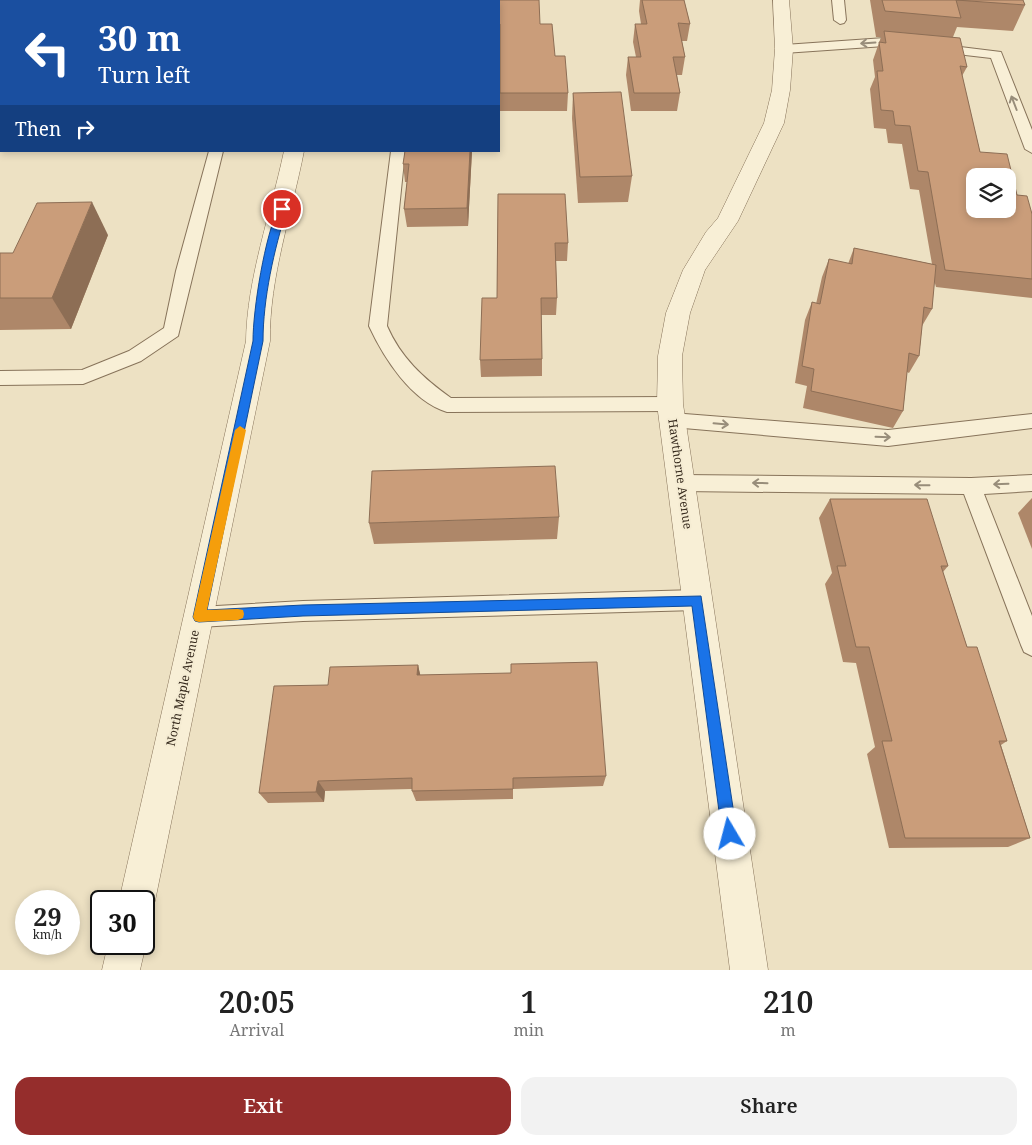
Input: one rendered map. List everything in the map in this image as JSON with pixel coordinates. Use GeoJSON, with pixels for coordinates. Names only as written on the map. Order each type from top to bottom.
{"type":"FeatureCollection","features":[{"type":"Feature","properties":{"kind":"street","name":"Hawthorne Avenue"},"geometry":{"type":"LineString","coordinates":[[749,970],[671,412],[670,356],[678,314],[694,270],[714,237],[727,221],[774,123],[782,90],[784,49],[781,0]]}},
{"type":"Feature","properties":{"kind":"street","name":"North Maple Avenue"},"geometry":{"type":"LineString","coordinates":[[138,890],[258,341],[258,326],[273,237],[282,209],[294,152]]}},
{"type":"Feature","properties":{"kind":"street"},"geometry":{"type":"LineString","coordinates":[[121,970],[124,955]]}},
{"type":"Feature","properties":{"kind":"lane"},"geometry":{"type":"LineString","coordinates":[[838,0],[840,20]]}},
{"type":"Feature","properties":{"kind":"lane"},"geometry":{"type":"LineString","coordinates":[[784,49],[886,42],[996,55],[1032,149]]}},
{"type":"Feature","properties":{"kind":"lane"},"geometry":{"type":"LineString","coordinates":[[0,378],[83,377],[135,356],[172,330],[184,271],[216,152]]}},
{"type":"Feature","properties":{"kind":"lane"},"geometry":{"type":"LineString","coordinates":[[398,152],[378,326],[393,356],[422,387],[448,405],[671,412],[888,438],[1032,420]]}},
{"type":"Feature","properties":{"kind":"lane"},"geometry":{"type":"LineString","coordinates":[[681,483],[971,486],[1032,483]]}},
{"type":"Feature","properties":{"kind":"lane"},"geometry":{"type":"LineString","coordinates":[[971,486],[1032,645]]}},
{"type":"Feature","properties":{"kind":"lane"},"geometry":{"type":"LineString","coordinates":[[199,617],[303,610],[697,600]]}},
{"type":"Feature","properties":{"kind":"building"},"geometry":{"type":"Polygon","coordinates":[[[500,0],[539,0],[540,24],[552,24],[555,56],[565,56],[568,93],[500,93],[500,0]]]}},
{"type":"Feature","properties":{"kind":"building"},"geometry":{"type":"Polygon","coordinates":[[[642,0],[684,0],[690,24],[678,23],[685,57],[673,57],[680,93],[634,93],[628,57],[641,57],[635,24],[647,24],[642,0]]]}},
{"type":"Feature","properties":{"kind":"building"},"geometry":{"type":"Polygon","coordinates":[[[882,0],[956,0],[961,18],[885,11],[882,0]]]}},
{"type":"Feature","properties":{"kind":"building"},"geometry":{"type":"Polygon","coordinates":[[[956,0],[1023,0],[1025,5],[956,0]]]}},
{"type":"Feature","properties":{"kind":"building"},"geometry":{"type":"Polygon","coordinates":[[[884,31],[960,38],[967,67],[960,66],[980,152],[1007,154],[1010,168],[966,168],[966,218],[1016,218],[1016,191],[1017,195],[1027,196],[1032,214],[1032,279],[945,270],[928,172],[918,171],[910,126],[895,125],[893,111],[881,110],[877,71],[883,71],[879,42],[886,43],[884,31]]]}},
{"type":"Feature","properties":{"kind":"building"},"geometry":{"type":"Polygon","coordinates":[[[621,92],[632,176],[580,177],[573,93],[621,92]]]}},
{"type":"Feature","properties":{"kind":"building"},"geometry":{"type":"Polygon","coordinates":[[[405,152],[470,152],[467,208],[404,209],[409,164],[403,164],[405,152]]]}},
{"type":"Feature","properties":{"kind":"building"},"geometry":{"type":"Polygon","coordinates":[[[498,194],[565,194],[568,243],[555,243],[557,298],[541,298],[542,359],[480,360],[482,298],[497,298],[498,194]]]}},
{"type":"Feature","properties":{"kind":"building"},"geometry":{"type":"Polygon","coordinates":[[[92,202],[52,298],[0,298],[0,253],[13,253],[37,203],[92,202]]]}},
{"type":"Feature","properties":{"kind":"building"},"geometry":{"type":"Polygon","coordinates":[[[854,248],[936,265],[932,309],[924,307],[919,356],[909,353],[903,411],[811,391],[814,369],[802,366],[812,302],[820,304],[829,259],[852,264],[854,248]]]}},
{"type":"Feature","properties":{"kind":"building"},"geometry":{"type":"Polygon","coordinates":[[[555,466],[559,517],[369,523],[372,471],[555,466]]]}},
{"type":"Feature","properties":{"kind":"building"},"geometry":{"type":"Polygon","coordinates":[[[830,499],[927,499],[948,566],[941,566],[967,647],[977,647],[1007,741],[999,741],[1030,838],[905,838],[882,741],[892,741],[869,647],[856,647],[837,566],[846,566],[830,499]]]}},
{"type":"Feature","properties":{"kind":"building"},"geometry":{"type":"Polygon","coordinates":[[[597,662],[606,776],[513,778],[513,789],[412,791],[412,778],[318,781],[316,792],[259,793],[274,686],[328,685],[330,667],[418,665],[417,675],[511,673],[511,664],[597,662]]]}},
{"type":"Feature","properties":{"kind":"slow traffic"},"geometry":{"type":"LineString","coordinates":[[238,614],[199,617],[240,430]]}},
{"type":"Feature","properties":{"kind":"route"},"geometry":{"type":"LineString","coordinates":[[282,209],[273,237],[258,326],[258,341],[199,617],[303,610],[697,600],[730,834]]}}]}
